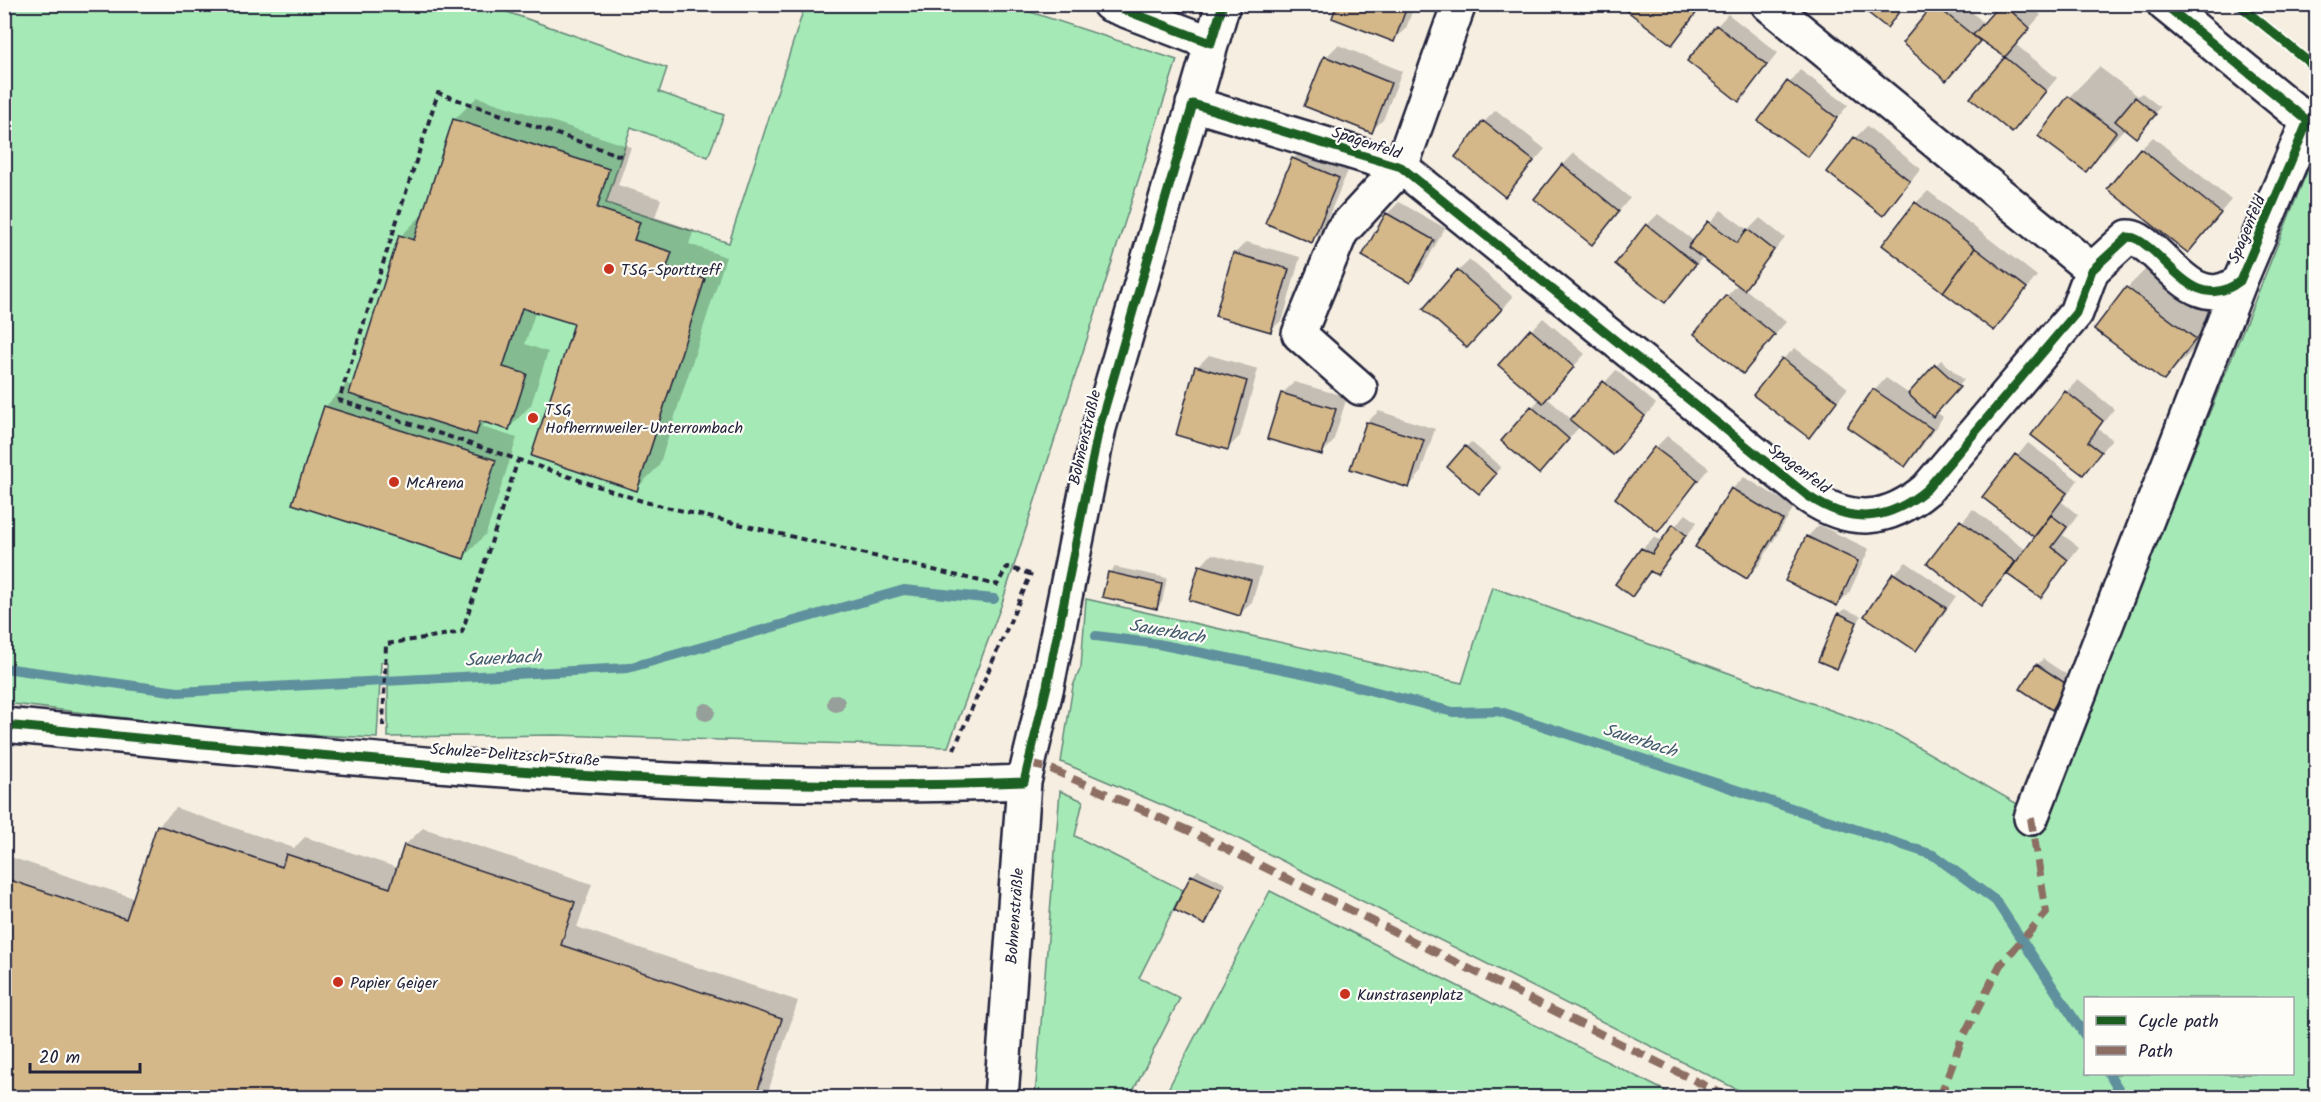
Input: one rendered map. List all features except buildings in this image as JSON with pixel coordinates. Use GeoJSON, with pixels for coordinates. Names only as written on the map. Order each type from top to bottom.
{"type":"FeatureCollection","features":[{"type":"Feature","properties":{"kind":"street"},"geometry":{"type":"LineString","coordinates":[[1109,4],[1211,43]]}},
{"type":"Feature","properties":{"kind":"street","name":"Bohnensträßle"},"geometry":{"type":"LineString","coordinates":[[1001,1098],[1024,782],[1047,686],[1099,428],[1223,4]]}},
{"type":"Feature","properties":{"kind":"street","name":"Spagenfeld"},"geometry":{"type":"LineString","coordinates":[[1360,388],[1299,334],[1341,232],[1401,167],[1459,4]]}},
{"type":"Feature","properties":{"kind":"street"},"geometry":{"type":"LineString","coordinates":[[1768,4],[2092,270]]}},
{"type":"Feature","properties":{"kind":"street"},"geometry":{"type":"LineString","coordinates":[[2164,4],[2312,125]]}},
{"type":"Feature","properties":{"kind":"street","name":"Spagenfeld"},"geometry":{"type":"LineString","coordinates":[[1193,105],[1401,167],[1808,496],[1837,512],[1852,516],[1873,516],[1893,511],[1911,502],[1927,489],[2076,313],[2092,270],[2128,237],[2134,237],[2195,287],[2208,293],[2218,293],[2240,281],[2312,125]]}},
{"type":"Feature","properties":{"kind":"street"},"geometry":{"type":"LineString","coordinates":[[2031,818],[2240,281]]}},
{"type":"Feature","properties":{"kind":"street","name":"Schulze-Delitzsch-Straße"},"geometry":{"type":"LineString","coordinates":[[4,725],[384,761],[697,782],[939,785],[1024,782]]}},
{"type":"Feature","properties":{"kind":"path"},"geometry":{"type":"LineString","coordinates":[[621,156],[438,93],[339,400],[645,502],[997,585],[1006,567]]}},
{"type":"Feature","properties":{"kind":"path"},"geometry":{"type":"LineString","coordinates":[[382,717],[386,644],[462,632],[518,460]]}},
{"type":"Feature","properties":{"kind":"path"},"geometry":{"type":"LineString","coordinates":[[939,785],[1030,574]]}},
{"type":"Feature","properties":{"kind":"green space","name":"TSG Hofherrnweiler-Unterrombach"},"geometry":{"type":"Polygon","coordinates":[[[4,5],[487,5],[667,68],[659,92],[724,115],[708,157],[631,127],[606,203],[729,243],[805,5],[1009,5],[1177,60],[1001,606],[948,747],[555,735],[388,737],[388,662],[381,662],[377,738],[229,731],[5,703],[4,5]]]}},
{"type":"Feature","properties":{"kind":"green space"},"geometry":{"type":"Polygon","coordinates":[[[2310,164],[2316,169],[2316,1097],[1752,1097],[1221,830],[1061,762],[1073,686],[1081,667],[1086,599],[1462,683],[1492,587],[1894,733],[2045,820],[2310,164]]]}},
{"type":"Feature","properties":{"kind":"green space"},"geometry":{"type":"Polygon","coordinates":[[[1060,791],[1083,801],[1075,836],[1183,890],[1139,978],[1180,998],[1130,1097],[1035,1097],[1060,791]]]}},
{"type":"Feature","properties":{"kind":"green space","name":"Kunstrasenplatz"},"geometry":{"type":"Polygon","coordinates":[[[1270,891],[1677,1097],[1164,1097],[1270,891]]]}},
{"type":"Feature","properties":{"kind":"waterway","name":"Sauerbach"},"geometry":{"type":"LineString","coordinates":[[4,668],[178,692],[628,668],[904,590],[994,599]]}},
{"type":"Feature","properties":{"kind":"waterway","name":"Sauerbach"},"geometry":{"type":"LineString","coordinates":[[1096,636],[1158,644],[1312,675],[1453,712],[1498,711],[1933,855],[1996,901],[2084,1034]]}},
{"type":"Feature","properties":{"kind":"waterway","name":"Sauerbach"},"geometry":{"type":"LineString","coordinates":[[2110,1075],[2124,1098]]}},
{"type":"Feature","properties":{"kind":"marked path"},"geometry":{"type":"LineString","coordinates":[[1029,764],[1051,769],[1205,838],[1730,1098]]}},
{"type":"Feature","properties":{"kind":"marked path"},"geometry":{"type":"LineString","coordinates":[[1940,1098],[1961,1041],[2000,965],[2046,913],[2031,818]]}},
{"type":"Feature","properties":{"kind":"cycle path"},"geometry":{"type":"LineString","coordinates":[[1109,4],[1211,43],[1223,4]]}},
{"type":"Feature","properties":{"kind":"cycle path"},"geometry":{"type":"LineString","coordinates":[[2164,4],[2314,126]]}},
{"type":"Feature","properties":{"kind":"cycle path"},"geometry":{"type":"LineString","coordinates":[[2238,4],[2316,68]]}},
{"type":"Feature","properties":{"kind":"cycle path"},"geometry":{"type":"LineString","coordinates":[[4,725],[386,761],[641,779],[769,784],[896,785],[1024,782],[1047,686],[1099,428],[1193,104],[1401,167],[1808,496],[1839,512],[1869,516],[1898,508],[1927,489],[2076,313],[2092,270],[2128,237],[2141,241],[2182,278],[2203,290],[2214,292],[2227,289],[2240,281],[2308,121],[2316,112]]}},
{"type":"Feature","properties":{"kind":"place","name":"TSG-Sporttreff"},"geometry":{"type":"Point","coordinates":[609,269]}},
{"type":"Feature","properties":{"kind":"place","name":"TSG Hofherrnweiler-Unterrombach"},"geometry":{"type":"Point","coordinates":[533,418]}},
{"type":"Feature","properties":{"kind":"place","name":"McArena"},"geometry":{"type":"Point","coordinates":[394,482]}},
{"type":"Feature","properties":{"kind":"place","name":"Papier Geiger"},"geometry":{"type":"Point","coordinates":[338,982]}},
{"type":"Feature","properties":{"kind":"place","name":"Kunstrasenplatz"},"geometry":{"type":"Point","coordinates":[1345,994]}}]}
